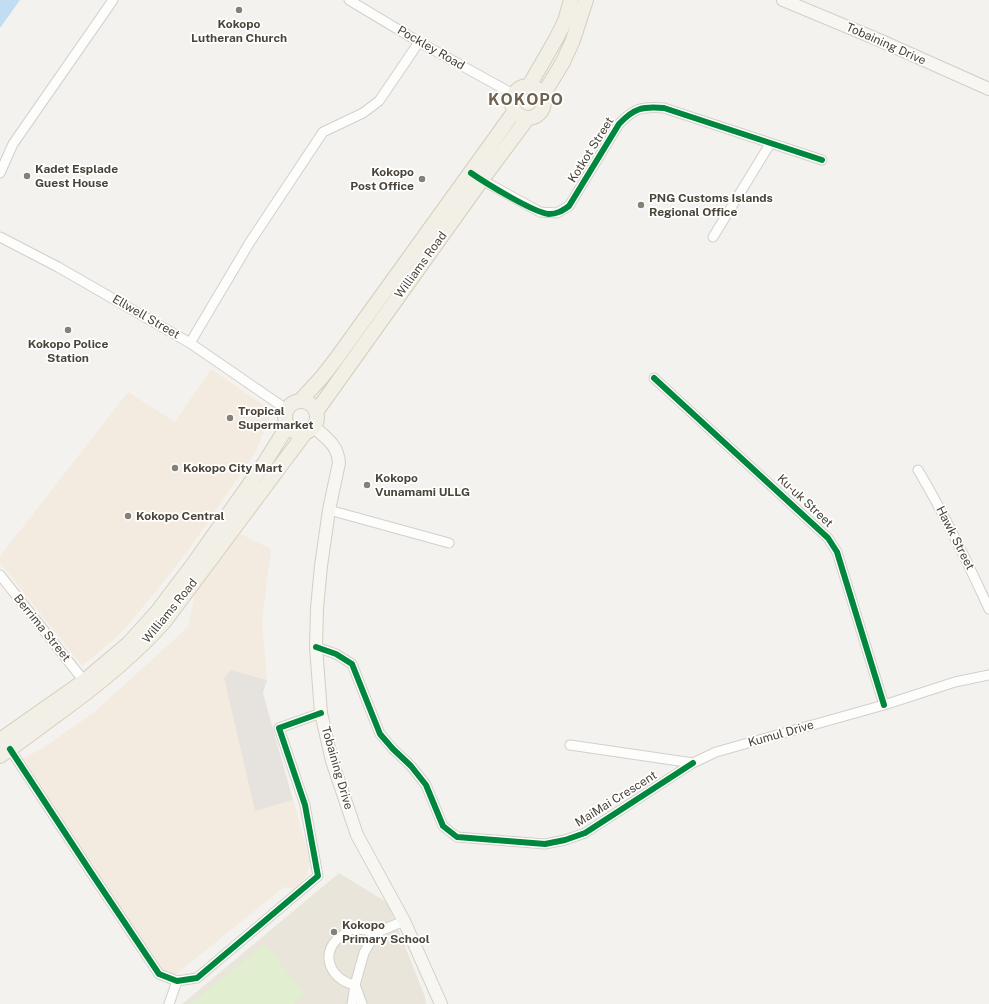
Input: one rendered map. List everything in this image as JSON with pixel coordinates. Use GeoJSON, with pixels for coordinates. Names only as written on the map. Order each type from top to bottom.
{"type":"FeatureCollection","features":[{"type":"Feature","properties":{"kind":"main road"},"geometry":{"type":"LineString","coordinates":[[529,86],[565,21],[570,0]]}},
{"type":"Feature","properties":{"kind":"main road","name":"Williams Road"},"geometry":{"type":"LineString","coordinates":[[286,409],[290,404],[300,401],[322,377],[476,177],[527,119],[540,114],[543,108],[543,94],[563,62],[574,40],[586,0]]}},
{"type":"Feature","properties":{"kind":"main road"},"geometry":{"type":"LineString","coordinates":[[527,119],[514,112],[512,106],[513,94],[523,86],[529,86],[537,88],[543,94]]}},
{"type":"Feature","properties":{"kind":"main road","name":"Williams Road"},"geometry":{"type":"LineString","coordinates":[[3,748],[88,692],[135,653],[164,622],[316,422],[316,412],[476,177],[514,112]]}},
{"type":"Feature","properties":{"kind":"main road"},"geometry":{"type":"LineString","coordinates":[[300,401],[307,402],[313,406],[316,412]]}},
{"type":"Feature","properties":{"kind":"main road"},"geometry":{"type":"LineString","coordinates":[[286,409],[284,418],[287,426],[292,431],[298,433],[309,430]]}},
{"type":"Feature","properties":{"kind":"main road","name":"Williams Road"},"geometry":{"type":"LineString","coordinates":[[3,748],[129,644],[173,593],[265,462],[287,426]]}},
{"type":"Feature","properties":{"kind":"street"},"geometry":{"type":"LineString","coordinates":[[0,173],[13,144],[113,0]]}},
{"type":"Feature","properties":{"kind":"street","name":"Pockley Road"},"geometry":{"type":"LineString","coordinates":[[349,0],[419,42],[513,94]]}},
{"type":"Feature","properties":{"kind":"street","name":"Tobaining Drive"},"geometry":{"type":"LineString","coordinates":[[783,0],[872,37],[989,89]]}},
{"type":"Feature","properties":{"kind":"street"},"geometry":{"type":"LineString","coordinates":[[190,343],[250,242],[323,132],[362,113],[379,101],[419,42]]}},
{"type":"Feature","properties":{"kind":"street","name":"Kotkot Street"},"geometry":{"type":"LineString","coordinates":[[476,177],[540,212],[557,213],[568,206],[619,124],[629,114],[641,108],[652,107],[664,108],[822,160]]}},
{"type":"Feature","properties":{"kind":"street"},"geometry":{"type":"LineString","coordinates":[[713,238],[770,144]]}},
{"type":"Feature","properties":{"kind":"street","name":"Ellwell Street"},"geometry":{"type":"LineString","coordinates":[[0,237],[58,267],[190,343],[286,409]]}},
{"type":"Feature","properties":{"kind":"street","name":"Ku-uk Street"},"geometry":{"type":"LineString","coordinates":[[654,378],[828,538],[837,552],[884,705]]}},
{"type":"Feature","properties":{"kind":"street","name":"Tobaining Drive"},"geometry":{"type":"LineString","coordinates":[[309,430],[334,445],[339,456],[338,470],[329,510],[320,580],[317,608],[316,647],[322,713],[332,761],[357,835],[404,921],[441,1004]]}},
{"type":"Feature","properties":{"kind":"street","name":"Hawk Street"},"geometry":{"type":"LineString","coordinates":[[918,470],[959,544],[989,609]]}},
{"type":"Feature","properties":{"kind":"street"},"geometry":{"type":"LineString","coordinates":[[329,510],[449,543]]}},
{"type":"Feature","properties":{"kind":"street","name":"Berrima Street"},"geometry":{"type":"LineString","coordinates":[[0,575],[84,681]]}},
{"type":"Feature","properties":{"kind":"street","name":"MaiMai Crescent"},"geometry":{"type":"LineString","coordinates":[[316,647],[336,654],[352,664],[380,734],[411,766],[426,785],[443,826],[457,837],[545,844],[565,840],[585,833],[693,763]]}},
{"type":"Feature","properties":{"kind":"street","name":"Kumul Drive"},"geometry":{"type":"LineString","coordinates":[[693,763],[716,752],[884,705],[955,682],[989,674]]}},
{"type":"Feature","properties":{"kind":"street"},"geometry":{"type":"LineString","coordinates":[[3,748],[159,974],[177,981],[197,978],[318,876],[305,805],[279,728],[322,713]]}},
{"type":"Feature","properties":{"kind":"street"},"geometry":{"type":"LineString","coordinates":[[570,745],[693,763]]}},
{"type":"Feature","properties":{"kind":"street"},"geometry":{"type":"LineString","coordinates":[[352,1004],[364,952],[375,933],[404,921]]}},
{"type":"Feature","properties":{"kind":"street"},"geometry":{"type":"LineString","coordinates":[[356,985],[347,984],[336,977],[330,967],[329,954],[336,939],[351,930],[365,929],[375,933]]}},
{"type":"Feature","properties":{"kind":"street"},"geometry":{"type":"LineString","coordinates":[[169,1004],[177,981]]}},
{"type":"Feature","properties":{"kind":"street"},"geometry":{"type":"LineString","coordinates":[[356,985],[362,1004]]}},
{"type":"Feature","properties":{"kind":"shaded area"},"geometry":{"type":"Polygon","coordinates":[[[211,369],[270,410],[270,418],[255,453],[190,548],[158,589],[120,634],[82,666],[0,563],[0,556],[128,392],[175,422],[211,369]]]}},
{"type":"Feature","properties":{"kind":"shaded area"},"geometry":{"type":"Polygon","coordinates":[[[239,533],[271,549],[262,621],[267,680],[231,670],[225,678],[237,735],[255,810],[293,800],[310,861],[307,876],[294,889],[284,887],[174,976],[161,969],[132,927],[23,758],[40,750],[93,713],[188,627],[196,587],[239,533]]]}},
{"type":"Feature","properties":{"kind":"shaded area"},"geometry":{"type":"Polygon","coordinates":[[[231,670],[267,680],[263,693],[293,800],[255,811],[224,678],[231,670]]]}},
{"type":"Feature","properties":{"kind":"shaded area","name":"Kokopo Primary School"},"geometry":{"type":"Polygon","coordinates":[[[339,873],[388,903],[425,997],[426,1004],[182,1004],[339,873]]]}},
{"type":"Feature","properties":{"kind":"green space"},"geometry":{"type":"Polygon","coordinates":[[[265,944],[305,994],[293,1004],[190,1004],[265,944]]]}},
{"type":"Feature","properties":{"kind":"water"},"geometry":{"type":"Polygon","coordinates":[[[0,0],[20,0],[0,28],[0,0]]]}},
{"type":"Feature","properties":{"kind":"cycle path"},"geometry":{"type":"LineString","coordinates":[[471,173],[532,208],[549,214],[557,213],[569,206],[619,124],[634,111],[650,107],[664,108],[822,160]]}},
{"type":"Feature","properties":{"kind":"cycle path"},"geometry":{"type":"LineString","coordinates":[[654,378],[828,538],[837,552],[884,705]]}},
{"type":"Feature","properties":{"kind":"cycle path"},"geometry":{"type":"LineString","coordinates":[[316,647],[336,654],[352,664],[380,734],[411,766],[426,785],[443,826],[457,837],[545,844],[565,840],[585,833],[693,763]]}},
{"type":"Feature","properties":{"kind":"cycle path"},"geometry":{"type":"LineString","coordinates":[[10,749],[159,974],[177,981],[197,978],[318,876],[305,805],[279,728],[321,713]]}},
{"type":"Feature","properties":{"kind":"place","name":"Kokopo Lutheran Church"},"geometry":{"type":"Point","coordinates":[239,10]}},
{"type":"Feature","properties":{"kind":"place","name":"Kadet Esplade Guest House"},"geometry":{"type":"Point","coordinates":[27,176]}},
{"type":"Feature","properties":{"kind":"place","name":"Kokopo Post Office"},"geometry":{"type":"Point","coordinates":[422,179]}},
{"type":"Feature","properties":{"kind":"place","name":"PNG Customs Islands Regional Office"},"geometry":{"type":"Point","coordinates":[641,205]}},
{"type":"Feature","properties":{"kind":"place","name":"Kokopo Police Station"},"geometry":{"type":"Point","coordinates":[68,330]}},
{"type":"Feature","properties":{"kind":"place","name":"Tropical Supermarket"},"geometry":{"type":"Point","coordinates":[230,418]}},
{"type":"Feature","properties":{"kind":"place","name":"Kokopo City Mart"},"geometry":{"type":"Point","coordinates":[175,468]}},
{"type":"Feature","properties":{"kind":"place","name":"Kokopo Vunamami ULLG"},"geometry":{"type":"Point","coordinates":[367,485]}},
{"type":"Feature","properties":{"kind":"place","name":"Kokopo Central"},"geometry":{"type":"Point","coordinates":[128,516]}},
{"type":"Feature","properties":{"kind":"place","name":"Kokopo Primary School"},"geometry":{"type":"Point","coordinates":[334,932]}},
{"type":"Feature","properties":{"kind":"district","name":"KOKOPO"},"geometry":{"type":"Point","coordinates":[526,100]}}]}
